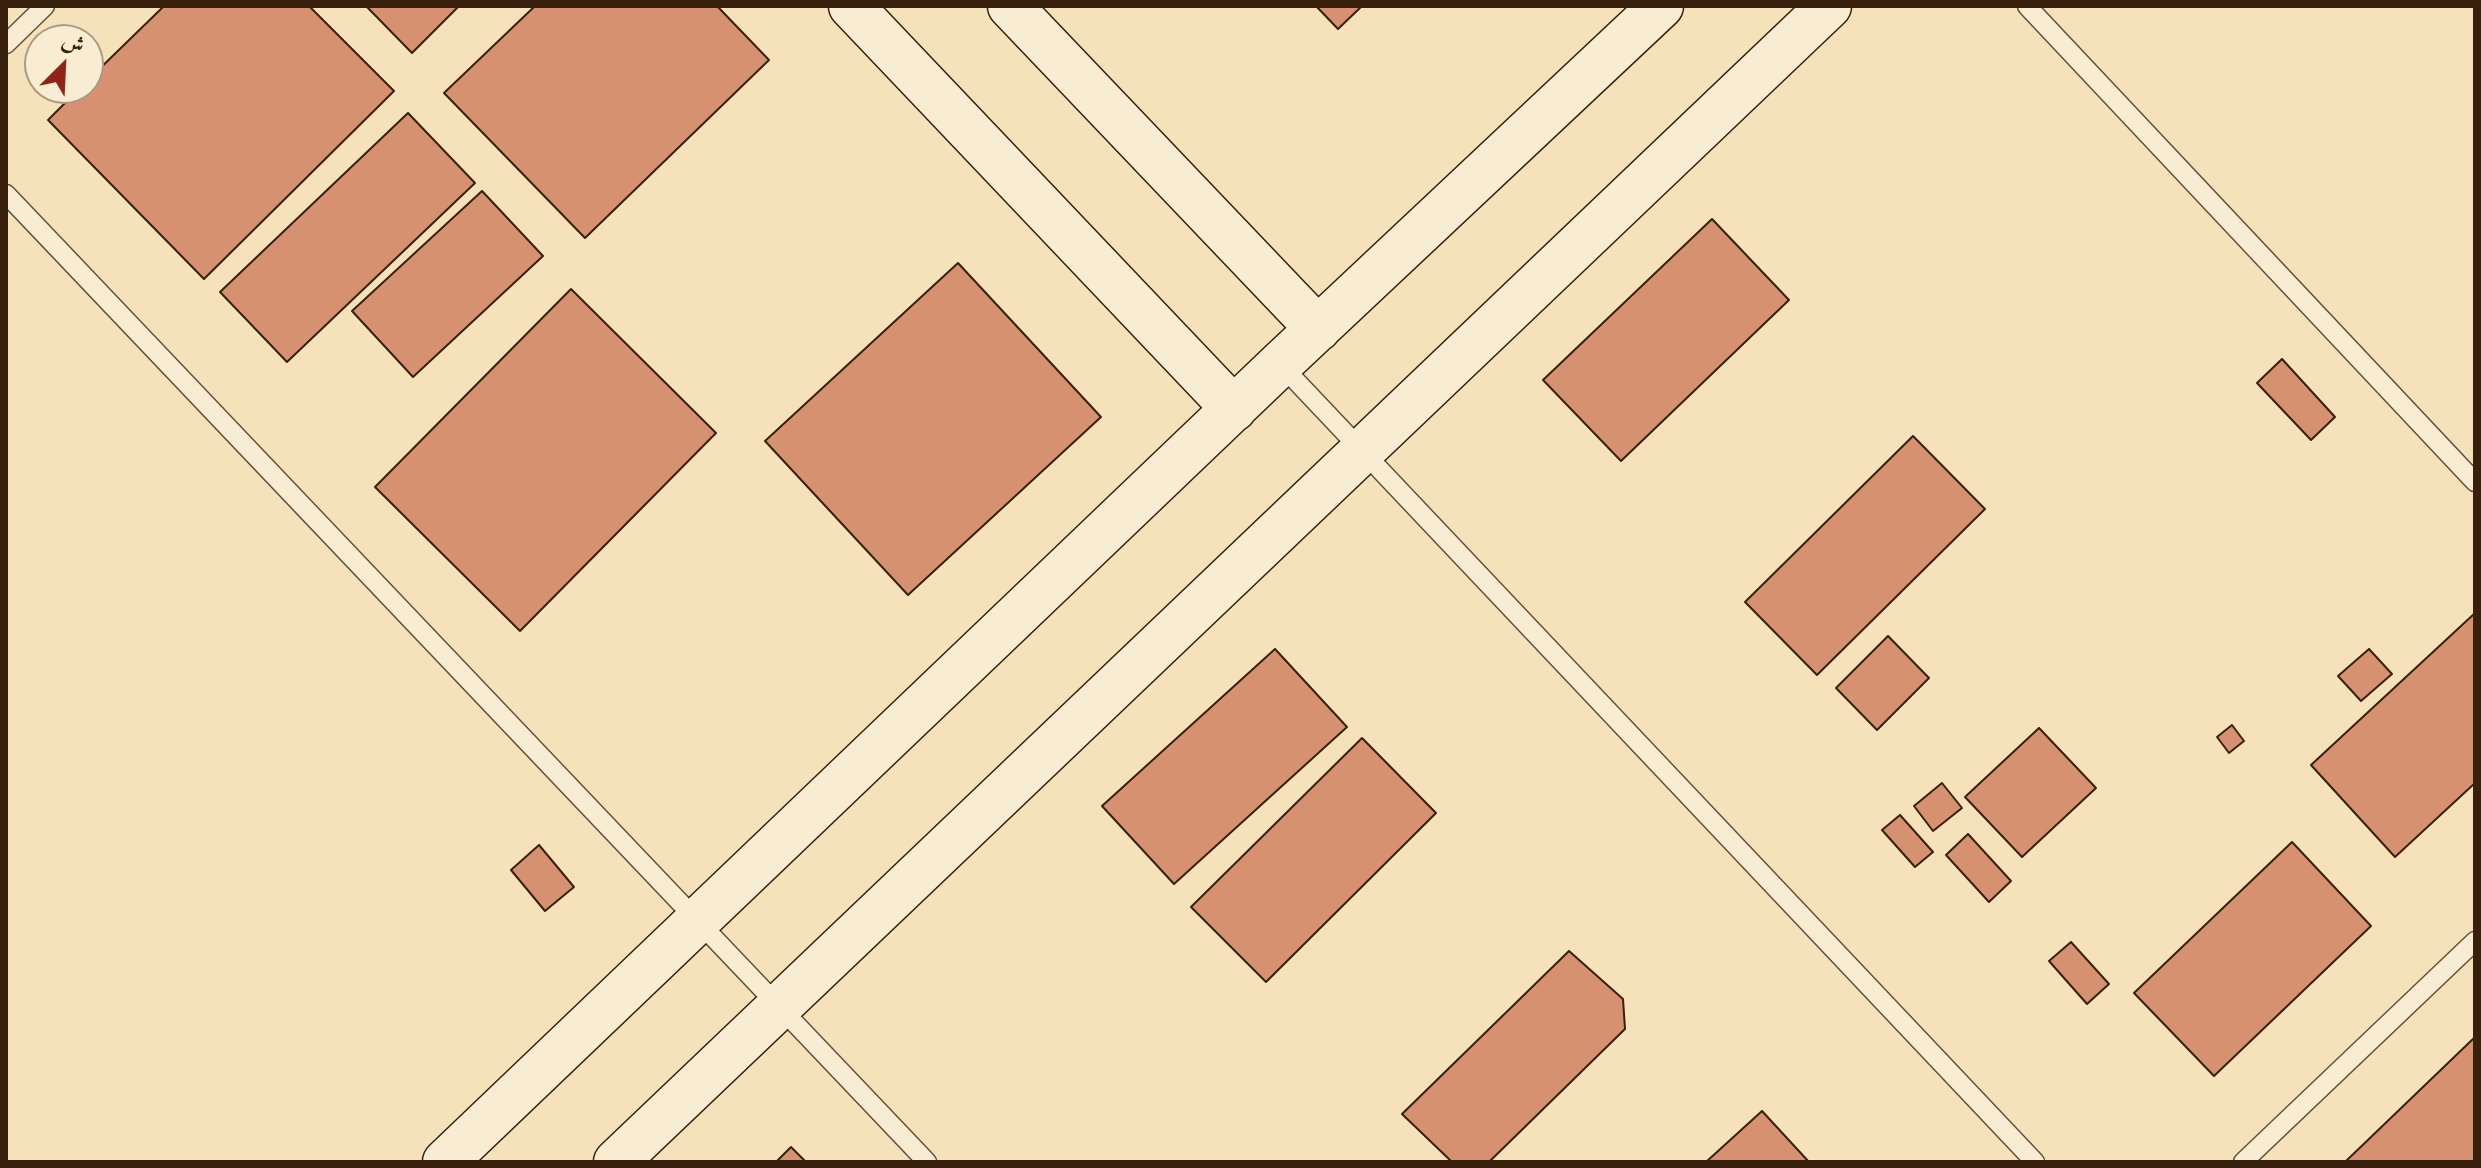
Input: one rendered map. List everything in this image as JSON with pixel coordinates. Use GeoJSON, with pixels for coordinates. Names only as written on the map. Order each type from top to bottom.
{"type":"FeatureCollection","features":[{"type":"Feature","properties":{"kind":"street"},"geometry":{"type":"LineString","coordinates":[[851,6],[1234,409]]}},
{"type":"Feature","properties":{"kind":"street"},"geometry":{"type":"LineString","coordinates":[[1010,6],[1318,329]]}},
{"type":"Feature","properties":{"kind":"street"},"geometry":{"type":"LineString","coordinates":[[445,1162],[1280,364],[1661,6]]}},
{"type":"Feature","properties":{"kind":"street"},"geometry":{"type":"LineString","coordinates":[[616,1162],[1829,6]]}},
{"type":"Feature","properties":{"kind":"lane"},"geometry":{"type":"LineString","coordinates":[[6,44],[45,6]]}},
{"type":"Feature","properties":{"kind":"lane"},"geometry":{"type":"LineString","coordinates":[[2027,6],[2475,482]]}},
{"type":"Feature","properties":{"kind":"lane"},"geometry":{"type":"LineString","coordinates":[[6,194],[927,1162]]}},
{"type":"Feature","properties":{"kind":"lane"},"geometry":{"type":"LineString","coordinates":[[1280,364],[2035,1162]]}},
{"type":"Feature","properties":{"kind":"lane"},"geometry":{"type":"LineString","coordinates":[[2243,1162],[2475,941]]}},
{"type":"Feature","properties":{"kind":"building"},"geometry":{"type":"Polygon","coordinates":[[[164,6],[309,6],[394,91],[204,279],[48,120],[64,104],[104,104],[104,64],[164,6]]]}},
{"type":"Feature","properties":{"kind":"building"},"geometry":{"type":"Polygon","coordinates":[[[366,6],[459,6],[412,53],[366,6]]]}},
{"type":"Feature","properties":{"kind":"building"},"geometry":{"type":"Polygon","coordinates":[[[535,6],[717,6],[769,60],[585,238],[444,93],[535,6]]]}},
{"type":"Feature","properties":{"kind":"building"},"geometry":{"type":"Polygon","coordinates":[[[1316,6],[1362,6],[1338,29],[1316,6]]]}},
{"type":"Feature","properties":{"kind":"building"},"geometry":{"type":"Polygon","coordinates":[[[408,113],[475,183],[287,362],[220,292],[408,113]]]}},
{"type":"Feature","properties":{"kind":"building"},"geometry":{"type":"Polygon","coordinates":[[[482,191],[543,256],[413,377],[352,311],[482,191]]]}},
{"type":"Feature","properties":{"kind":"building"},"geometry":{"type":"Polygon","coordinates":[[[1712,219],[1789,300],[1621,461],[1543,380],[1712,219]]]}},
{"type":"Feature","properties":{"kind":"building"},"geometry":{"type":"Polygon","coordinates":[[[958,263],[1101,417],[908,595],[765,441],[958,263]]]}},
{"type":"Feature","properties":{"kind":"building"},"geometry":{"type":"Polygon","coordinates":[[[571,289],[716,433],[520,631],[375,487],[571,289]]]}},
{"type":"Feature","properties":{"kind":"building"},"geometry":{"type":"Polygon","coordinates":[[[2282,359],[2335,417],[2311,440],[2257,383],[2282,359]]]}},
{"type":"Feature","properties":{"kind":"building"},"geometry":{"type":"Polygon","coordinates":[[[1913,436],[1985,509],[1817,675],[1745,602],[1913,436]]]}},
{"type":"Feature","properties":{"kind":"building"},"geometry":{"type":"Polygon","coordinates":[[[2475,613],[2475,783],[2395,857],[2311,765],[2475,613]]]}},
{"type":"Feature","properties":{"kind":"building"},"geometry":{"type":"Polygon","coordinates":[[[1888,636],[1929,678],[1877,730],[1836,688],[1888,636]]]}},
{"type":"Feature","properties":{"kind":"building"},"geometry":{"type":"Polygon","coordinates":[[[1275,649],[1347,727],[1174,884],[1102,806],[1275,649]]]}},
{"type":"Feature","properties":{"kind":"building"},"geometry":{"type":"Polygon","coordinates":[[[2369,649],[2392,674],[2361,701],[2338,676],[2369,649]]]}},
{"type":"Feature","properties":{"kind":"building"},"geometry":{"type":"Polygon","coordinates":[[[2232,725],[2244,741],[2229,753],[2217,737],[2232,725]]]}},
{"type":"Feature","properties":{"kind":"building"},"geometry":{"type":"Polygon","coordinates":[[[2039,728],[2096,788],[2022,857],[1965,797],[2039,728]]]}},
{"type":"Feature","properties":{"kind":"building"},"geometry":{"type":"Polygon","coordinates":[[[1362,738],[1436,813],[1266,982],[1191,907],[1362,738]]]}},
{"type":"Feature","properties":{"kind":"building"},"geometry":{"type":"Polygon","coordinates":[[[1942,783],[1962,808],[1933,831],[1914,806],[1942,783]]]}},
{"type":"Feature","properties":{"kind":"building"},"geometry":{"type":"Polygon","coordinates":[[[1900,815],[1933,852],[1915,867],[1882,830],[1900,815]]]}},
{"type":"Feature","properties":{"kind":"building"},"geometry":{"type":"Polygon","coordinates":[[[1968,834],[2011,881],[1989,902],[1946,855],[1968,834]]]}},
{"type":"Feature","properties":{"kind":"building"},"geometry":{"type":"Polygon","coordinates":[[[2292,842],[2371,926],[2214,1076],[2134,993],[2292,842]]]}},
{"type":"Feature","properties":{"kind":"building"},"geometry":{"type":"Polygon","coordinates":[[[539,845],[574,887],[545,911],[511,870],[539,845]]]}},
{"type":"Feature","properties":{"kind":"building"},"geometry":{"type":"Polygon","coordinates":[[[2071,942],[2109,984],[2087,1004],[2049,961],[2071,942]]]}},
{"type":"Feature","properties":{"kind":"building"},"geometry":{"type":"Polygon","coordinates":[[[1569,951],[1623,999],[1625,1029],[1489,1162],[1452,1162],[1402,1114],[1569,951]]]}},
{"type":"Feature","properties":{"kind":"building"},"geometry":{"type":"Polygon","coordinates":[[[2475,1037],[2475,1162],[2345,1162],[2475,1037]]]}},
{"type":"Feature","properties":{"kind":"building"},"geometry":{"type":"Polygon","coordinates":[[[1762,1111],[1809,1162],[1706,1162],[1762,1111]]]}},
{"type":"Feature","properties":{"kind":"building"},"geometry":{"type":"Polygon","coordinates":[[[791,1147],[806,1162],[776,1162],[791,1147]]]}}]}
